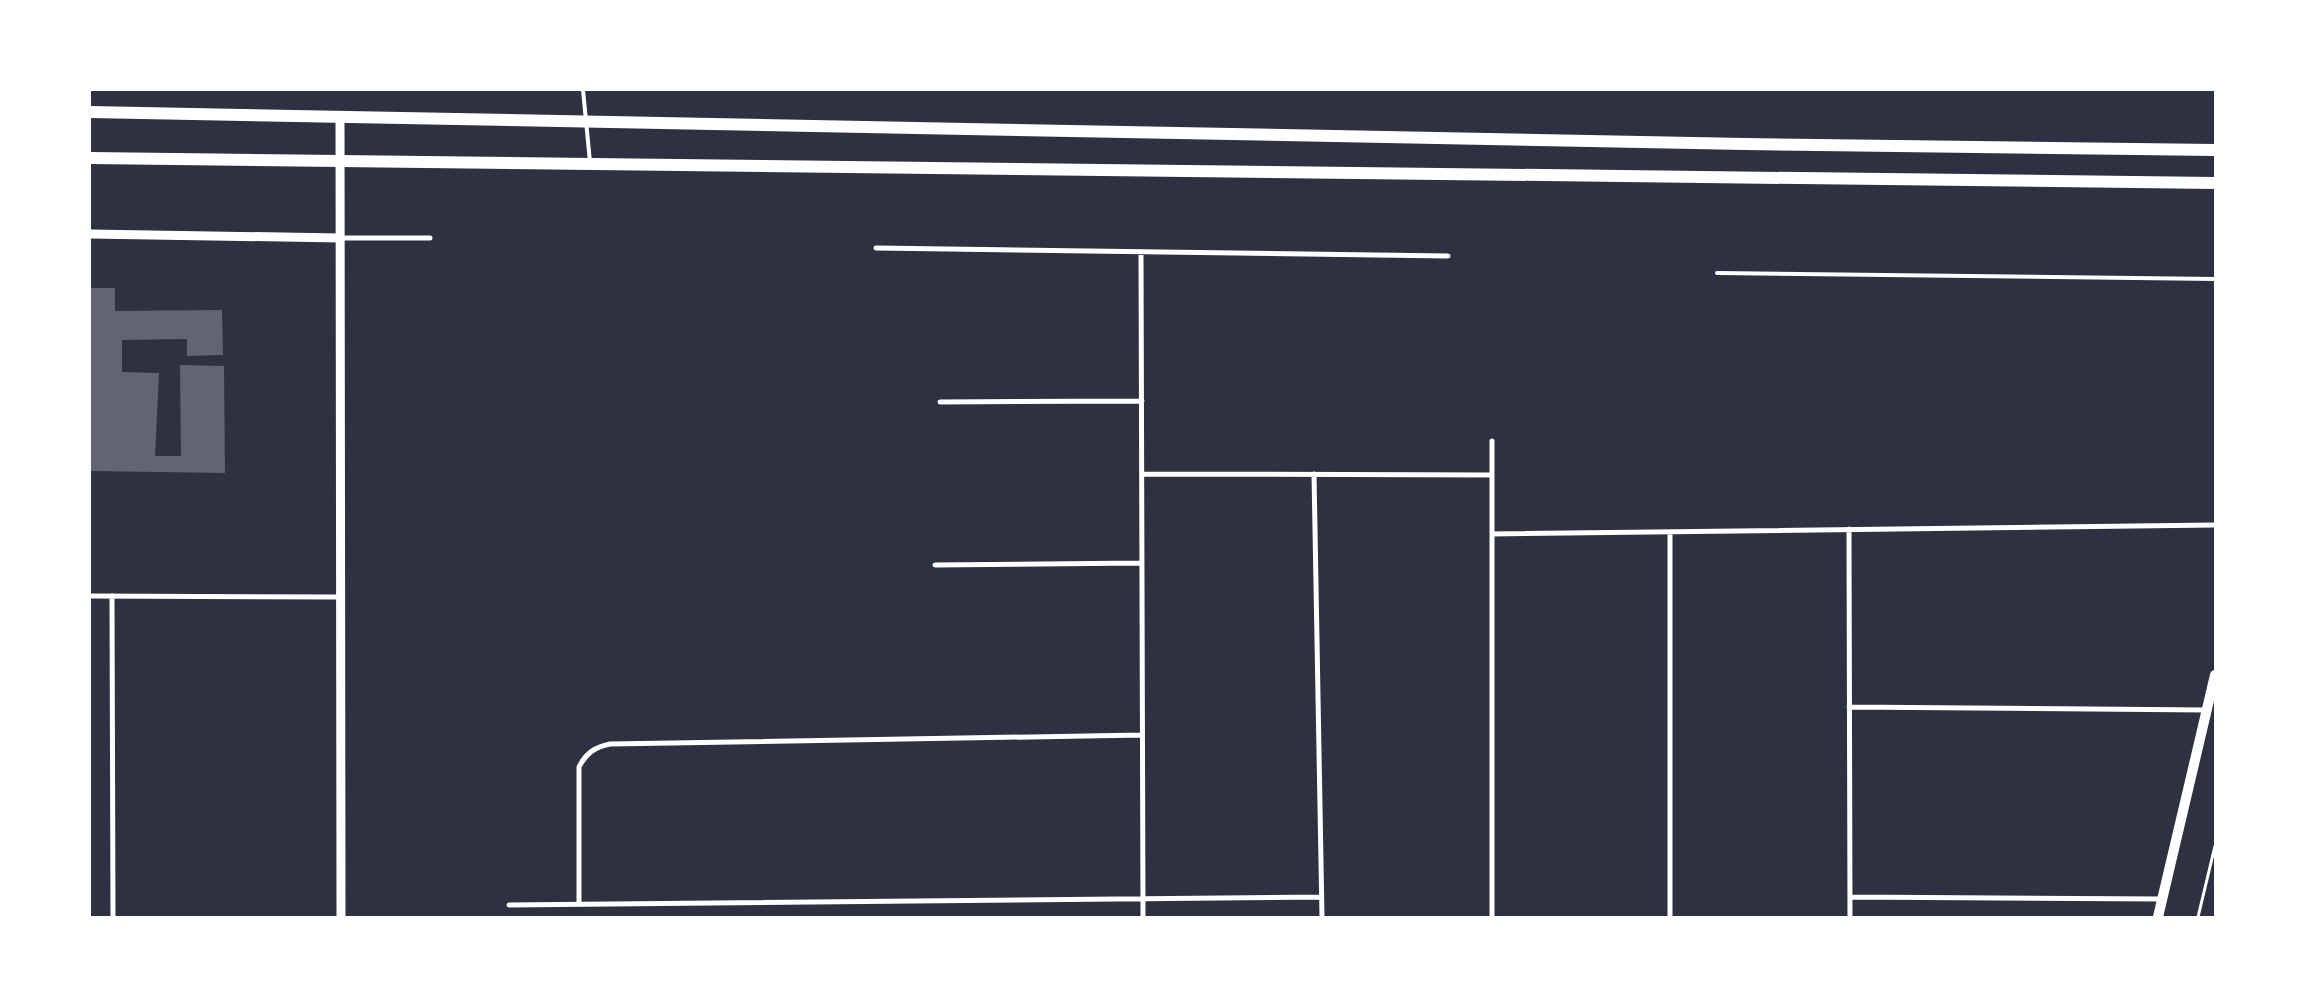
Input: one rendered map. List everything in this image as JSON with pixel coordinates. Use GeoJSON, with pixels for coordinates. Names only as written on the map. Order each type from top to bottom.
{"type":"FeatureCollection","features":[{"type":"Feature","properties":{"kind":"main road"},"geometry":{"type":"LineString","coordinates":[[90,112],[1735,144],[2215,150]]}},
{"type":"Feature","properties":{"kind":"main road"},"geometry":{"type":"LineString","coordinates":[[90,158],[2215,183]]}},
{"type":"Feature","properties":{"kind":"main road"},"geometry":{"type":"LineString","coordinates":[[2158,917],[2215,675]]}},
{"type":"Feature","properties":{"kind":"street"},"geometry":{"type":"LineString","coordinates":[[340,117],[341,917]]}},
{"type":"Feature","properties":{"kind":"street"},"geometry":{"type":"LineString","coordinates":[[90,234],[430,238]]}},
{"type":"Feature","properties":{"kind":"street"},"geometry":{"type":"LineString","coordinates":[[876,248],[1448,256]]}},
{"type":"Feature","properties":{"kind":"street"},"geometry":{"type":"LineString","coordinates":[[1141,252],[1143,917]]}},
{"type":"Feature","properties":{"kind":"street"},"geometry":{"type":"LineString","coordinates":[[940,402],[1142,401]]}},
{"type":"Feature","properties":{"kind":"street"},"geometry":{"type":"LineString","coordinates":[[1492,441],[1492,917]]}},
{"type":"Feature","properties":{"kind":"street"},"geometry":{"type":"LineString","coordinates":[[1142,474],[1492,475]]}},
{"type":"Feature","properties":{"kind":"street"},"geometry":{"type":"LineString","coordinates":[[1314,474],[1322,917]]}},
{"type":"Feature","properties":{"kind":"street"},"geometry":{"type":"LineString","coordinates":[[1492,534],[2215,525]]}},
{"type":"Feature","properties":{"kind":"street"},"geometry":{"type":"LineString","coordinates":[[1849,529],[1850,917]]}},
{"type":"Feature","properties":{"kind":"street"},"geometry":{"type":"LineString","coordinates":[[1670,532],[1670,917]]}},
{"type":"Feature","properties":{"kind":"street"},"geometry":{"type":"LineString","coordinates":[[935,565],[1142,563]]}},
{"type":"Feature","properties":{"kind":"street"},"geometry":{"type":"LineString","coordinates":[[90,596],[340,597]]}},
{"type":"Feature","properties":{"kind":"street"},"geometry":{"type":"LineString","coordinates":[[112,596],[113,917]]}},
{"type":"Feature","properties":{"kind":"street"},"geometry":{"type":"LineString","coordinates":[[1849,707],[2207,710]]}},
{"type":"Feature","properties":{"kind":"street"},"geometry":{"type":"LineString","coordinates":[[579,904],[579,767],[588,753],[598,747],[610,744],[1142,735]]}},
{"type":"Feature","properties":{"kind":"street"},"geometry":{"type":"LineString","coordinates":[[509,905],[1321,897]]}},
{"type":"Feature","properties":{"kind":"street"},"geometry":{"type":"LineString","coordinates":[[1850,897],[2162,899]]}},
{"type":"Feature","properties":{"kind":"lane"},"geometry":{"type":"LineString","coordinates":[[583,90],[590,164]]}},
{"type":"Feature","properties":{"kind":"lane"},"geometry":{"type":"LineString","coordinates":[[1717,273],[2215,279]]}},
{"type":"Feature","properties":{"kind":"path"},"geometry":{"type":"LineString","coordinates":[[2198,917],[2215,846]]}},
{"type":"Feature","properties":{"kind":"building"},"geometry":{"type":"Polygon","coordinates":[[[90,288],[115,288],[115,311],[222,310],[223,355],[187,356],[187,339],[122,340],[122,372],[159,373],[155,456],[181,456],[180,365],[224,366],[225,473],[90,471],[90,288]]]}}]}
